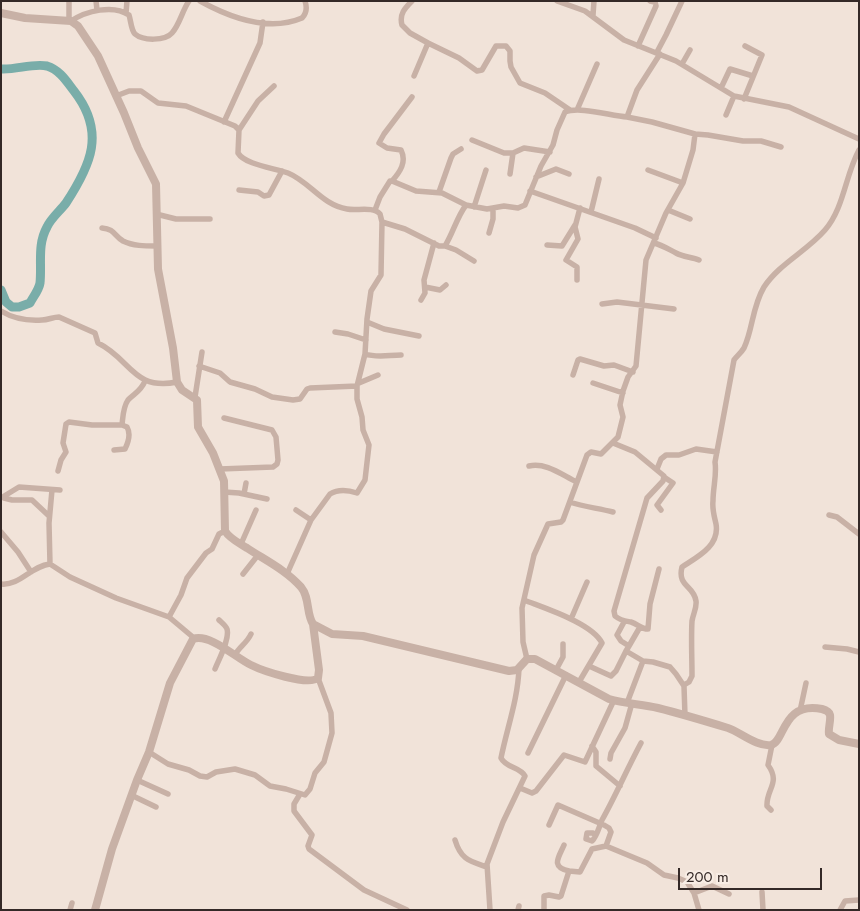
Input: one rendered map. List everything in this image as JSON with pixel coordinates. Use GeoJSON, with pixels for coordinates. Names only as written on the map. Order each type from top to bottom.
{"type":"FeatureCollection","features":[{"type":"Feature","properties":{"kind":"street"},"geometry":{"type":"LineString","coordinates":[[69,1],[70,20]]}},
{"type":"Feature","properties":{"kind":"street"},"geometry":{"type":"LineString","coordinates":[[96,1],[97,10]]}},
{"type":"Feature","properties":{"kind":"street"},"geometry":{"type":"LineString","coordinates":[[127,1],[126,13],[129,15],[132,29],[136,34],[150,38],[164,38],[173,32],[188,1]]}},
{"type":"Feature","properties":{"kind":"street"},"geometry":{"type":"LineString","coordinates":[[202,2],[220,12],[263,22],[290,21],[302,18],[307,8],[305,1]]}},
{"type":"Feature","properties":{"kind":"street"},"geometry":{"type":"LineString","coordinates":[[412,1],[402,14],[402,25],[410,33],[428,44],[459,58],[477,72],[482,70],[497,45],[508,47],[511,54],[511,67],[519,81],[544,93],[570,110]]}},
{"type":"Feature","properties":{"kind":"street"},"geometry":{"type":"LineString","coordinates":[[557,1],[593,15],[624,40],[682,64],[734,96],[789,107],[859,139]]}},
{"type":"Feature","properties":{"kind":"street"},"geometry":{"type":"LineString","coordinates":[[593,15],[594,1]]}},
{"type":"Feature","properties":{"kind":"street"},"geometry":{"type":"LineString","coordinates":[[638,46],[656,6],[655,2],[650,1]]}},
{"type":"Feature","properties":{"kind":"street"},"geometry":{"type":"LineString","coordinates":[[627,117],[637,90],[658,53],[682,1]]}},
{"type":"Feature","properties":{"kind":"street"},"geometry":{"type":"LineString","coordinates":[[1,13],[25,18],[70,20],[97,10],[126,13]]}},
{"type":"Feature","properties":{"kind":"street"},"geometry":{"type":"LineString","coordinates":[[70,20],[78,26],[94,48],[138,148],[154,178],[156,188],[156,246],[162,297],[171,338],[177,382],[182,390],[195,398],[198,403],[198,427],[213,453],[224,481],[225,531],[240,544],[287,574],[305,593],[308,613],[313,624],[320,670],[318,678],[331,713],[332,733],[324,762],[313,777],[310,789],[305,795],[270,786],[255,775],[235,769],[216,772],[207,777],[200,776],[189,770],[168,764],[148,752]]}},
{"type":"Feature","properties":{"kind":"street"},"geometry":{"type":"LineString","coordinates":[[224,122],[260,41],[263,22]]}},
{"type":"Feature","properties":{"kind":"street"},"geometry":{"type":"LineString","coordinates":[[414,76],[428,44]]}},
{"type":"Feature","properties":{"kind":"street"},"geometry":{"type":"LineString","coordinates":[[744,98],[762,55],[745,46]]}},
{"type":"Feature","properties":{"kind":"street"},"geometry":{"type":"LineString","coordinates":[[682,64],[690,50]]}},
{"type":"Feature","properties":{"kind":"street"},"geometry":{"type":"LineString","coordinates":[[577,110],[598,64]]}},
{"type":"Feature","properties":{"kind":"street"},"geometry":{"type":"LineString","coordinates":[[721,88],[730,69],[752,76]]}},
{"type":"Feature","properties":{"kind":"street"},"geometry":{"type":"LineString","coordinates":[[274,86],[258,101],[240,130],[238,153],[241,157],[282,171],[301,180],[328,203],[352,210],[375,210],[380,214],[382,222],[381,275],[371,291],[365,354],[357,399],[363,430],[369,445],[365,480],[357,493],[344,490],[332,492],[311,520],[287,574]]}},
{"type":"Feature","properties":{"kind":"street"},"geometry":{"type":"LineString","coordinates":[[116,96],[129,91],[141,91],[158,103],[186,106],[235,126],[240,130]]}},
{"type":"Feature","properties":{"kind":"street"},"geometry":{"type":"LineString","coordinates":[[726,114],[734,96]]}},
{"type":"Feature","properties":{"kind":"street"},"geometry":{"type":"LineString","coordinates":[[375,210],[384,188],[403,166],[403,152],[387,148],[379,143],[412,98]]}},
{"type":"Feature","properties":{"kind":"street"},"geometry":{"type":"LineString","coordinates":[[392,181],[416,191],[439,192],[474,207],[493,208],[504,206],[518,208],[524,206],[541,166],[550,152],[563,115],[570,110],[627,117],[695,134],[743,141],[761,141],[781,147]]}},
{"type":"Feature","properties":{"kind":"street"},"geometry":{"type":"LineString","coordinates":[[527,659],[523,642],[521,617],[538,542],[548,524],[562,521],[587,455],[591,452],[601,454],[619,435],[623,417],[620,405],[628,377],[636,366],[646,260],[668,210],[683,183],[693,150],[695,134]]}},
{"type":"Feature","properties":{"kind":"street"},"geometry":{"type":"LineString","coordinates":[[472,140],[500,152],[513,153],[524,148],[550,152]]}},
{"type":"Feature","properties":{"kind":"street"},"geometry":{"type":"LineString","coordinates":[[439,192],[453,154],[461,149]]}},
{"type":"Feature","properties":{"kind":"street"},"geometry":{"type":"LineString","coordinates":[[684,685],[689,682],[692,676],[692,618],[697,603],[694,596],[683,583],[680,575],[682,567],[704,553],[715,538],[716,524],[712,509],[717,475],[715,462],[734,360],[744,348],[756,306],[770,278],[805,250],[832,221],[839,208],[851,166],[859,150]]}},
{"type":"Feature","properties":{"kind":"street"},"geometry":{"type":"LineString","coordinates":[[510,174],[513,164],[513,153]]}},
{"type":"Feature","properties":{"kind":"street"},"geometry":{"type":"LineString","coordinates":[[536,178],[556,169],[569,174]]}},
{"type":"Feature","properties":{"kind":"street"},"geometry":{"type":"LineString","coordinates":[[474,207],[486,170]]}},
{"type":"Feature","properties":{"kind":"street"},"geometry":{"type":"LineString","coordinates":[[648,170],[683,183]]}},
{"type":"Feature","properties":{"kind":"street"},"geometry":{"type":"LineString","coordinates":[[239,190],[258,192],[264,196],[269,195],[282,171]]}},
{"type":"Feature","properties":{"kind":"street"},"geometry":{"type":"LineString","coordinates":[[591,212],[599,179]]}},
{"type":"Feature","properties":{"kind":"street"},"geometry":{"type":"LineString","coordinates":[[530,191],[635,228],[678,254],[699,260]]}},
{"type":"Feature","properties":{"kind":"street"},"geometry":{"type":"LineString","coordinates":[[445,246],[466,205]]}},
{"type":"Feature","properties":{"kind":"street"},"geometry":{"type":"LineString","coordinates":[[489,233],[493,219],[493,208]]}},
{"type":"Feature","properties":{"kind":"street"},"geometry":{"type":"LineString","coordinates":[[547,245],[562,246],[576,224],[580,208]]}},
{"type":"Feature","properties":{"kind":"street"},"geometry":{"type":"LineString","coordinates":[[668,210],[690,219]]}},
{"type":"Feature","properties":{"kind":"street"},"geometry":{"type":"LineString","coordinates":[[156,214],[176,219],[210,219]]}},
{"type":"Feature","properties":{"kind":"street"},"geometry":{"type":"LineString","coordinates":[[382,222],[405,229],[434,244],[456,250],[474,261]]}},
{"type":"Feature","properties":{"kind":"street"},"geometry":{"type":"LineString","coordinates":[[576,224],[578,239],[566,260],[578,267],[577,280]]}},
{"type":"Feature","properties":{"kind":"street"},"geometry":{"type":"LineString","coordinates":[[102,228],[112,230],[126,242],[140,246],[156,246]]}},
{"type":"Feature","properties":{"kind":"street"},"geometry":{"type":"LineString","coordinates":[[421,300],[425,293],[424,280],[434,244]]}},
{"type":"Feature","properties":{"kind":"street"},"geometry":{"type":"LineString","coordinates":[[425,287],[440,290],[446,285]]}},
{"type":"Feature","properties":{"kind":"street"},"geometry":{"type":"LineString","coordinates":[[602,304],[617,302],[674,309]]}},
{"type":"Feature","properties":{"kind":"street"},"geometry":{"type":"LineString","coordinates":[[1,311],[19,319],[44,320],[53,317],[59,318],[95,333],[97,341],[145,381],[157,384],[177,382]]}},
{"type":"Feature","properties":{"kind":"street"},"geometry":{"type":"LineString","coordinates":[[367,322],[384,329],[419,336]]}},
{"type":"Feature","properties":{"kind":"street"},"geometry":{"type":"LineString","coordinates":[[335,332],[366,340]]}},
{"type":"Feature","properties":{"kind":"street"},"geometry":{"type":"LineString","coordinates":[[195,398],[198,366],[202,352]]}},
{"type":"Feature","properties":{"kind":"street"},"geometry":{"type":"LineString","coordinates":[[365,354],[380,357],[401,355]]}},
{"type":"Feature","properties":{"kind":"street"},"geometry":{"type":"LineString","coordinates":[[573,375],[580,359],[606,366],[614,365],[633,372]]}},
{"type":"Feature","properties":{"kind":"street"},"geometry":{"type":"LineString","coordinates":[[198,366],[220,373],[230,382],[285,400],[300,399],[307,389],[310,388],[358,385],[378,375]]}},
{"type":"Feature","properties":{"kind":"street"},"geometry":{"type":"LineString","coordinates":[[122,425],[126,403],[141,389],[145,381]]}},
{"type":"Feature","properties":{"kind":"street"},"geometry":{"type":"LineString","coordinates":[[592,383],[623,393]]}},
{"type":"Feature","properties":{"kind":"street"},"geometry":{"type":"LineString","coordinates":[[220,469],[273,467],[277,464],[276,436],[272,430],[224,418]]}},
{"type":"Feature","properties":{"kind":"street"},"geometry":{"type":"LineString","coordinates":[[58,471],[61,460],[66,452],[63,443],[66,424],[69,422],[92,425],[122,425],[127,427],[129,432],[125,449],[114,450]]}},
{"type":"Feature","properties":{"kind":"street"},"geometry":{"type":"LineString","coordinates":[[613,443],[635,452],[673,483],[657,505],[661,510]]}},
{"type":"Feature","properties":{"kind":"street"},"geometry":{"type":"LineString","coordinates":[[657,469],[661,459],[666,454],[679,454],[696,449],[717,452]]}},
{"type":"Feature","properties":{"kind":"street"},"geometry":{"type":"LineString","coordinates":[[529,466],[545,466],[577,482]]}},
{"type":"Feature","properties":{"kind":"street"},"geometry":{"type":"LineString","coordinates":[[659,569],[650,604],[648,628],[644,629],[631,622],[624,622],[615,616],[614,611],[647,498],[663,481],[664,477]]}},
{"type":"Feature","properties":{"kind":"street"},"geometry":{"type":"LineString","coordinates":[[244,494],[246,483]]}},
{"type":"Feature","properties":{"kind":"street"},"geometry":{"type":"LineString","coordinates":[[3,498],[19,486],[60,490]]}},
{"type":"Feature","properties":{"kind":"street"},"geometry":{"type":"LineString","coordinates":[[50,564],[52,490]]}},
{"type":"Feature","properties":{"kind":"street"},"geometry":{"type":"LineString","coordinates":[[224,492],[267,499]]}},
{"type":"Feature","properties":{"kind":"street"},"geometry":{"type":"LineString","coordinates":[[3,498],[32,500],[50,516]]}},
{"type":"Feature","properties":{"kind":"street"},"geometry":{"type":"LineString","coordinates":[[570,502],[613,512]]}},
{"type":"Feature","properties":{"kind":"street"},"geometry":{"type":"LineString","coordinates":[[240,544],[256,510]]}},
{"type":"Feature","properties":{"kind":"street"},"geometry":{"type":"LineString","coordinates":[[296,510],[311,520]]}},
{"type":"Feature","properties":{"kind":"street"},"geometry":{"type":"LineString","coordinates":[[829,515],[837,517],[859,534]]}},
{"type":"Feature","properties":{"kind":"street"},"geometry":{"type":"LineString","coordinates":[[170,617],[187,578],[206,553],[212,549],[219,534],[225,531]]}},
{"type":"Feature","properties":{"kind":"street"},"geometry":{"type":"LineString","coordinates":[[1,532],[18,552],[31,572]]}},
{"type":"Feature","properties":{"kind":"street"},"geometry":{"type":"LineString","coordinates":[[243,574],[258,555]]}},
{"type":"Feature","properties":{"kind":"street"},"geometry":{"type":"LineString","coordinates":[[1,584],[12,584],[41,566],[50,564],[70,577],[116,598],[170,617],[194,638],[224,647],[252,666],[306,681],[313,681],[318,678]]}},
{"type":"Feature","properties":{"kind":"street"},"geometry":{"type":"LineString","coordinates":[[571,619],[587,582]]}},
{"type":"Feature","properties":{"kind":"street"},"geometry":{"type":"LineString","coordinates":[[524,600],[571,619],[590,630],[602,641],[579,682]]}},
{"type":"Feature","properties":{"kind":"street"},"geometry":{"type":"LineString","coordinates":[[215,668],[224,647],[227,628],[219,620]]}},
{"type":"Feature","properties":{"kind":"street"},"geometry":{"type":"LineString","coordinates":[[624,622],[617,635],[627,649],[643,661],[670,667],[679,677],[684,685],[685,716]]}},
{"type":"Feature","properties":{"kind":"street"},"geometry":{"type":"LineString","coordinates":[[313,624],[332,634],[363,636],[510,671],[515,671],[527,659],[532,658],[614,700],[659,708],[728,728],[752,740],[772,745]]}},
{"type":"Feature","properties":{"kind":"street"},"geometry":{"type":"LineString","coordinates":[[589,666],[611,676],[616,671],[640,627]]}},
{"type":"Feature","properties":{"kind":"street"},"geometry":{"type":"LineString","coordinates":[[235,655],[247,643],[251,634]]}},
{"type":"Feature","properties":{"kind":"street"},"geometry":{"type":"LineString","coordinates":[[95,910],[112,849],[148,752],[170,683],[194,638]]}},
{"type":"Feature","properties":{"kind":"street"},"geometry":{"type":"LineString","coordinates":[[556,670],[563,657],[563,644]]}},
{"type":"Feature","properties":{"kind":"street"},"geometry":{"type":"LineString","coordinates":[[826,647],[847,648],[859,652]]}},
{"type":"Feature","properties":{"kind":"street"},"geometry":{"type":"LineString","coordinates":[[610,759],[611,753],[625,728],[630,703],[643,661]]}},
{"type":"Feature","properties":{"kind":"street"},"geometry":{"type":"LineString","coordinates":[[490,910],[487,867],[500,829],[525,774],[503,762],[502,758],[507,726],[518,684],[519,668]]}},
{"type":"Feature","properties":{"kind":"street"},"geometry":{"type":"LineString","coordinates":[[528,753],[566,675]]}},
{"type":"Feature","properties":{"kind":"street"},"geometry":{"type":"LineString","coordinates":[[800,711],[806,683]]}},
{"type":"Feature","properties":{"kind":"street"},"geometry":{"type":"LineString","coordinates":[[520,788],[534,793],[562,756],[568,756],[585,762],[614,700]]}},
{"type":"Feature","properties":{"kind":"street"},"geometry":{"type":"LineString","coordinates":[[771,810],[766,802],[771,791],[774,776],[773,771],[768,765],[772,745],[790,718],[800,711],[811,707],[826,710],[830,716],[829,734],[839,740],[859,744]]}},
{"type":"Feature","properties":{"kind":"street"},"geometry":{"type":"LineString","coordinates":[[596,835],[641,743]]}},
{"type":"Feature","properties":{"kind":"street"},"geometry":{"type":"LineString","coordinates":[[592,746],[596,752],[596,766],[605,771],[620,786]]}},
{"type":"Feature","properties":{"kind":"street"},"geometry":{"type":"LineString","coordinates":[[137,780],[168,794]]}},
{"type":"Feature","properties":{"kind":"street"},"geometry":{"type":"LineString","coordinates":[[300,794],[294,804],[294,810],[312,835],[308,846],[309,849],[364,890],[406,910]]}},
{"type":"Feature","properties":{"kind":"street"},"geometry":{"type":"LineString","coordinates":[[131,795],[156,807]]}},
{"type":"Feature","properties":{"kind":"street"},"geometry":{"type":"LineString","coordinates":[[549,825],[558,805],[609,828],[612,832],[606,846]]}},
{"type":"Feature","properties":{"kind":"street"},"geometry":{"type":"LineString","coordinates":[[455,840],[467,861],[487,867]]}},
{"type":"Feature","properties":{"kind":"street"},"geometry":{"type":"LineString","coordinates":[[564,845],[557,861],[557,865],[560,868],[580,872],[592,849],[606,846],[647,863],[664,875],[687,882],[694,893],[699,910]]}},
{"type":"Feature","properties":{"kind":"street"},"geometry":{"type":"LineString","coordinates":[[544,910],[543,897],[547,895],[561,896],[569,871]]}},
{"type":"Feature","properties":{"kind":"street"},"geometry":{"type":"LineString","coordinates":[[694,893],[716,886],[729,894]]}},
{"type":"Feature","properties":{"kind":"street"},"geometry":{"type":"LineString","coordinates":[[762,892],[764,910]]}},
{"type":"Feature","properties":{"kind":"street"},"geometry":{"type":"LineString","coordinates":[[840,910],[845,901],[859,900]]}},
{"type":"Feature","properties":{"kind":"street"},"geometry":{"type":"LineString","coordinates":[[70,910],[72,903]]}},
{"type":"Feature","properties":{"kind":"waterway"},"geometry":{"type":"LineString","coordinates":[[1,69],[42,65],[56,70],[66,80],[84,106],[90,120],[92,134],[88,162],[82,175],[66,203],[51,221],[44,234],[41,248],[40,283],[36,293],[30,303],[19,307],[12,307],[6,302],[1,290]]}}]}
